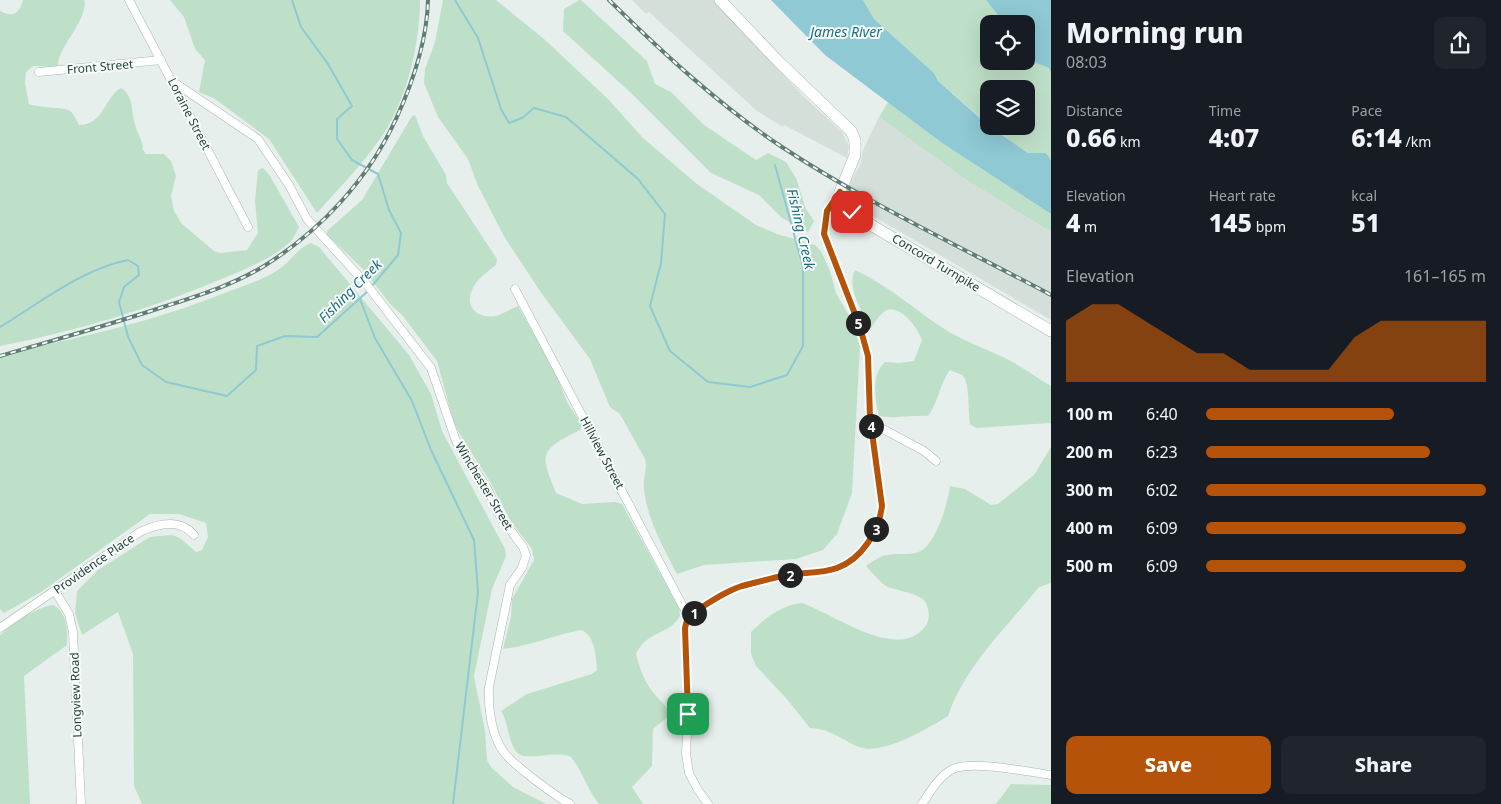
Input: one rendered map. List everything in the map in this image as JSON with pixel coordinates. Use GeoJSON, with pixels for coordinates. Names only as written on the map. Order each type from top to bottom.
{"type":"FeatureCollection","features":[{"type":"Feature","properties":{"kind":"street","name":"Loraine Street"},"geometry":{"type":"LineString","coordinates":[[129,0],[248,227]]}},
{"type":"Feature","properties":{"kind":"street"},"geometry":{"type":"LineString","coordinates":[[708,804],[689,773],[686,753],[688,714],[685,628],[688,616],[722,595],[740,587],[789,575],[836,569],[848,563],[859,554],[872,537],[881,516],[882,506],[871,430],[868,356],[860,327],[824,234],[827,211],[840,192],[855,155],[856,146],[851,131],[778,61],[720,0]]}},
{"type":"Feature","properties":{"kind":"street","name":"Front Street"},"geometry":{"type":"LineString","coordinates":[[39,72],[162,60]]}},
{"type":"Feature","properties":{"kind":"street","name":"Winchester Street"},"geometry":{"type":"LineString","coordinates":[[172,81],[258,139],[289,185],[308,219],[370,288],[431,368],[456,440],[487,488],[500,516],[523,546],[524,562],[510,585],[489,687],[488,703],[503,750],[570,804]]}},
{"type":"Feature","properties":{"kind":"street","name":"Concord Turnpike"},"geometry":{"type":"LineString","coordinates":[[840,192],[843,205],[859,218],[1051,331]]}},
{"type":"Feature","properties":{"kind":"street","name":"Hillview Street"},"geometry":{"type":"LineString","coordinates":[[516,289],[688,616]]}},
{"type":"Feature","properties":{"kind":"street"},"geometry":{"type":"LineString","coordinates":[[871,430],[883,429],[924,451],[936,461]]}},
{"type":"Feature","properties":{"kind":"street","name":"Providence Place"},"geometry":{"type":"LineString","coordinates":[[0,628],[123,542],[146,530],[163,524],[180,525],[189,529],[194,535]]}},
{"type":"Feature","properties":{"kind":"street","name":"Longview Road"},"geometry":{"type":"LineString","coordinates":[[55,591],[70,614],[73,632],[81,804]]}},
{"type":"Feature","properties":{"kind":"street"},"geometry":{"type":"LineString","coordinates":[[922,804],[936,784],[954,769],[985,767],[1051,775]]}},
{"type":"Feature","properties":{"kind":"shaded area"},"geometry":{"type":"Polygon","coordinates":[[[632,0],[714,0],[802,95],[842,132],[849,146],[847,158],[784,125],[783,127],[757,111],[649,12],[646,14],[632,0]]]}},
{"type":"Feature","properties":{"kind":"shaded area"},"geometry":{"type":"Polygon","coordinates":[[[879,117],[968,181],[1051,232],[1051,320],[851,203],[847,189],[860,165],[863,150],[879,117]]]}},
{"type":"Feature","properties":{"kind":"green space"},"geometry":{"type":"Polygon","coordinates":[[[23,0],[84,0],[85,2],[84,11],[62,52],[58,67],[33,66],[26,72],[25,83],[29,104],[70,111],[79,125],[87,124],[99,115],[111,97],[121,88],[130,99],[143,150],[146,154],[164,154],[171,161],[176,176],[171,196],[174,211],[182,224],[214,251],[220,253],[247,250],[258,233],[255,201],[258,170],[263,168],[270,176],[299,227],[291,241],[268,258],[253,266],[173,298],[116,317],[0,346],[0,11],[9,14],[15,13],[20,9],[23,0]]]}},
{"type":"Feature","properties":{"kind":"green space"},"geometry":{"type":"Polygon","coordinates":[[[170,0],[420,0],[415,50],[401,100],[394,116],[371,152],[317,213],[269,139],[215,99],[199,92],[205,60],[195,49],[184,17],[170,0]]]}},
{"type":"Feature","properties":{"kind":"green space"},"geometry":{"type":"Polygon","coordinates":[[[443,0],[496,0],[544,39],[608,99],[643,138],[697,184],[756,225],[777,234],[815,245],[821,251],[830,271],[836,293],[851,319],[860,346],[852,493],[837,534],[823,550],[796,559],[704,565],[677,574],[666,554],[649,512],[644,486],[645,459],[620,414],[610,407],[590,359],[542,294],[505,238],[478,186],[468,159],[438,117],[424,83],[425,69],[435,42],[443,0]]]}},
{"type":"Feature","properties":{"kind":"green space"},"geometry":{"type":"Polygon","coordinates":[[[579,0],[647,61],[655,84],[671,92],[704,125],[756,160],[768,153],[786,162],[796,178],[806,209],[814,221],[808,232],[782,218],[759,195],[711,173],[631,93],[563,31],[564,9],[579,0]]]}},
{"type":"Feature","properties":{"kind":"green space"},"geometry":{"type":"Polygon","coordinates":[[[863,0],[986,0],[998,15],[980,15],[980,70],[1035,70],[1035,62],[1049,68],[1051,73],[1051,160],[1046,153],[1028,153],[1003,135],[1035,135],[1035,80],[980,80],[980,117],[938,81],[934,73],[874,19],[863,0]]]}},
{"type":"Feature","properties":{"kind":"green space"},"geometry":{"type":"Polygon","coordinates":[[[888,102],[942,143],[1051,214],[1051,232],[968,181],[879,117],[888,102]]]}},
{"type":"Feature","properties":{"kind":"green space"},"geometry":{"type":"Polygon","coordinates":[[[415,115],[423,136],[446,175],[447,183],[497,259],[496,265],[482,276],[474,286],[470,297],[472,307],[479,314],[490,317],[518,306],[556,373],[567,402],[582,425],[578,431],[554,445],[548,451],[546,463],[556,493],[582,504],[615,502],[622,504],[679,608],[680,616],[676,622],[652,636],[641,646],[636,654],[640,669],[647,682],[670,715],[653,729],[652,766],[632,787],[643,804],[599,804],[571,757],[564,755],[533,757],[520,755],[513,746],[501,711],[527,694],[592,674],[597,670],[592,641],[581,630],[503,649],[511,617],[512,599],[534,560],[532,549],[510,520],[489,480],[454,423],[437,361],[403,316],[391,305],[362,268],[327,235],[327,231],[362,200],[412,116],[415,115]]]}},
{"type":"Feature","properties":{"kind":"green space"},"geometry":{"type":"Polygon","coordinates":[[[311,243],[319,247],[409,355],[431,394],[442,431],[505,549],[506,556],[492,589],[474,676],[485,731],[487,760],[491,767],[513,787],[546,804],[142,804],[134,786],[133,654],[118,612],[82,635],[75,613],[77,591],[98,570],[150,537],[172,535],[180,538],[196,552],[202,550],[208,537],[206,523],[179,514],[150,514],[41,592],[4,613],[0,609],[0,355],[143,321],[199,303],[270,275],[311,243]]]}},
{"type":"Feature","properties":{"kind":"green space"},"geometry":{"type":"Polygon","coordinates":[[[855,270],[892,291],[949,332],[1011,361],[1051,386],[1051,423],[976,428],[970,424],[968,390],[965,378],[961,374],[950,370],[943,381],[935,405],[928,416],[879,416],[875,387],[881,367],[885,362],[914,361],[922,340],[908,318],[891,309],[885,311],[870,329],[854,292],[853,277],[855,270]]]}},
{"type":"Feature","properties":{"kind":"green space"},"geometry":{"type":"Polygon","coordinates":[[[1051,447],[1051,583],[1039,587],[987,648],[955,698],[948,716],[905,739],[880,748],[869,749],[859,747],[823,730],[810,728],[786,698],[756,666],[751,654],[751,632],[774,613],[788,606],[802,603],[864,632],[898,640],[912,637],[924,628],[927,622],[929,613],[926,603],[919,597],[888,587],[866,566],[884,556],[910,554],[922,550],[932,538],[941,521],[950,486],[965,489],[991,505],[998,504],[1034,475],[1051,447]]]}},
{"type":"Feature","properties":{"kind":"green space"},"geometry":{"type":"Polygon","coordinates":[[[53,605],[58,608],[66,622],[67,645],[24,676],[30,804],[0,804],[0,635],[25,616],[53,605]]]}},
{"type":"Feature","properties":{"kind":"green space"},"geometry":{"type":"Polygon","coordinates":[[[1011,784],[1051,785],[1051,804],[996,804],[1011,784]]]}},
{"type":"Feature","properties":{"kind":"water","name":"James River"},"geometry":{"type":"Polygon","coordinates":[[[771,0],[863,0],[874,19],[934,73],[938,81],[980,118],[980,135],[1002,135],[1028,153],[1046,153],[1051,160],[1051,214],[942,143],[825,55],[771,0]]]}},
{"type":"Feature","properties":{"kind":"water"},"geometry":{"type":"Polygon","coordinates":[[[986,0],[1051,0],[1051,73],[1049,68],[1035,62],[1035,15],[998,15],[986,0]]]}},
{"type":"Feature","properties":{"kind":"waterway","name":"Fishing Creek"},"geometry":{"type":"LineString","coordinates":[[292,0],[301,27],[328,64],[352,106],[337,119],[337,139],[352,160],[378,174],[389,210],[401,233],[398,255],[371,287]]}},
{"type":"Feature","properties":{"kind":"waterway","name":"Fishing Creek"},"geometry":{"type":"LineString","coordinates":[[455,0],[478,38],[501,109],[509,123],[522,118],[534,108],[566,117],[638,179],[665,214],[661,263],[650,306],[670,351],[708,382],[750,387],[787,375],[803,346],[803,267],[775,165]]}},
{"type":"Feature","properties":{"kind":"waterway","name":"Fishing Creek"},"geometry":{"type":"LineString","coordinates":[[0,327],[78,279],[111,264],[128,260],[138,266],[139,275],[124,287],[119,302],[128,337],[142,365],[166,382],[227,396],[256,370],[257,346],[285,336],[317,337],[368,291]]}},
{"type":"Feature","properties":{"kind":"waterway"},"geometry":{"type":"LineString","coordinates":[[360,299],[375,338],[412,401],[431,450],[474,540],[478,592],[453,804]]}},
{"type":"Feature","properties":{"kind":"railway"},"geometry":{"type":"LineString","coordinates":[[0,356],[215,290],[264,266],[304,237],[341,202],[357,183],[385,141],[402,105],[418,61],[425,31],[428,0]]}},
{"type":"Feature","properties":{"kind":"railway"},"geometry":{"type":"LineString","coordinates":[[609,0],[692,78],[736,114],[782,147],[881,206],[1051,295]]}},
{"type":"Feature","properties":{"kind":"route"},"geometry":{"type":"LineString","coordinates":[[688,714],[685,657],[685,628],[688,616],[722,595],[740,587],[789,575],[836,569],[848,563],[859,554],[872,537],[881,516],[882,506],[870,418],[868,356],[860,327],[824,234],[824,222],[827,211],[840,192],[843,205],[852,212]]}}]}
